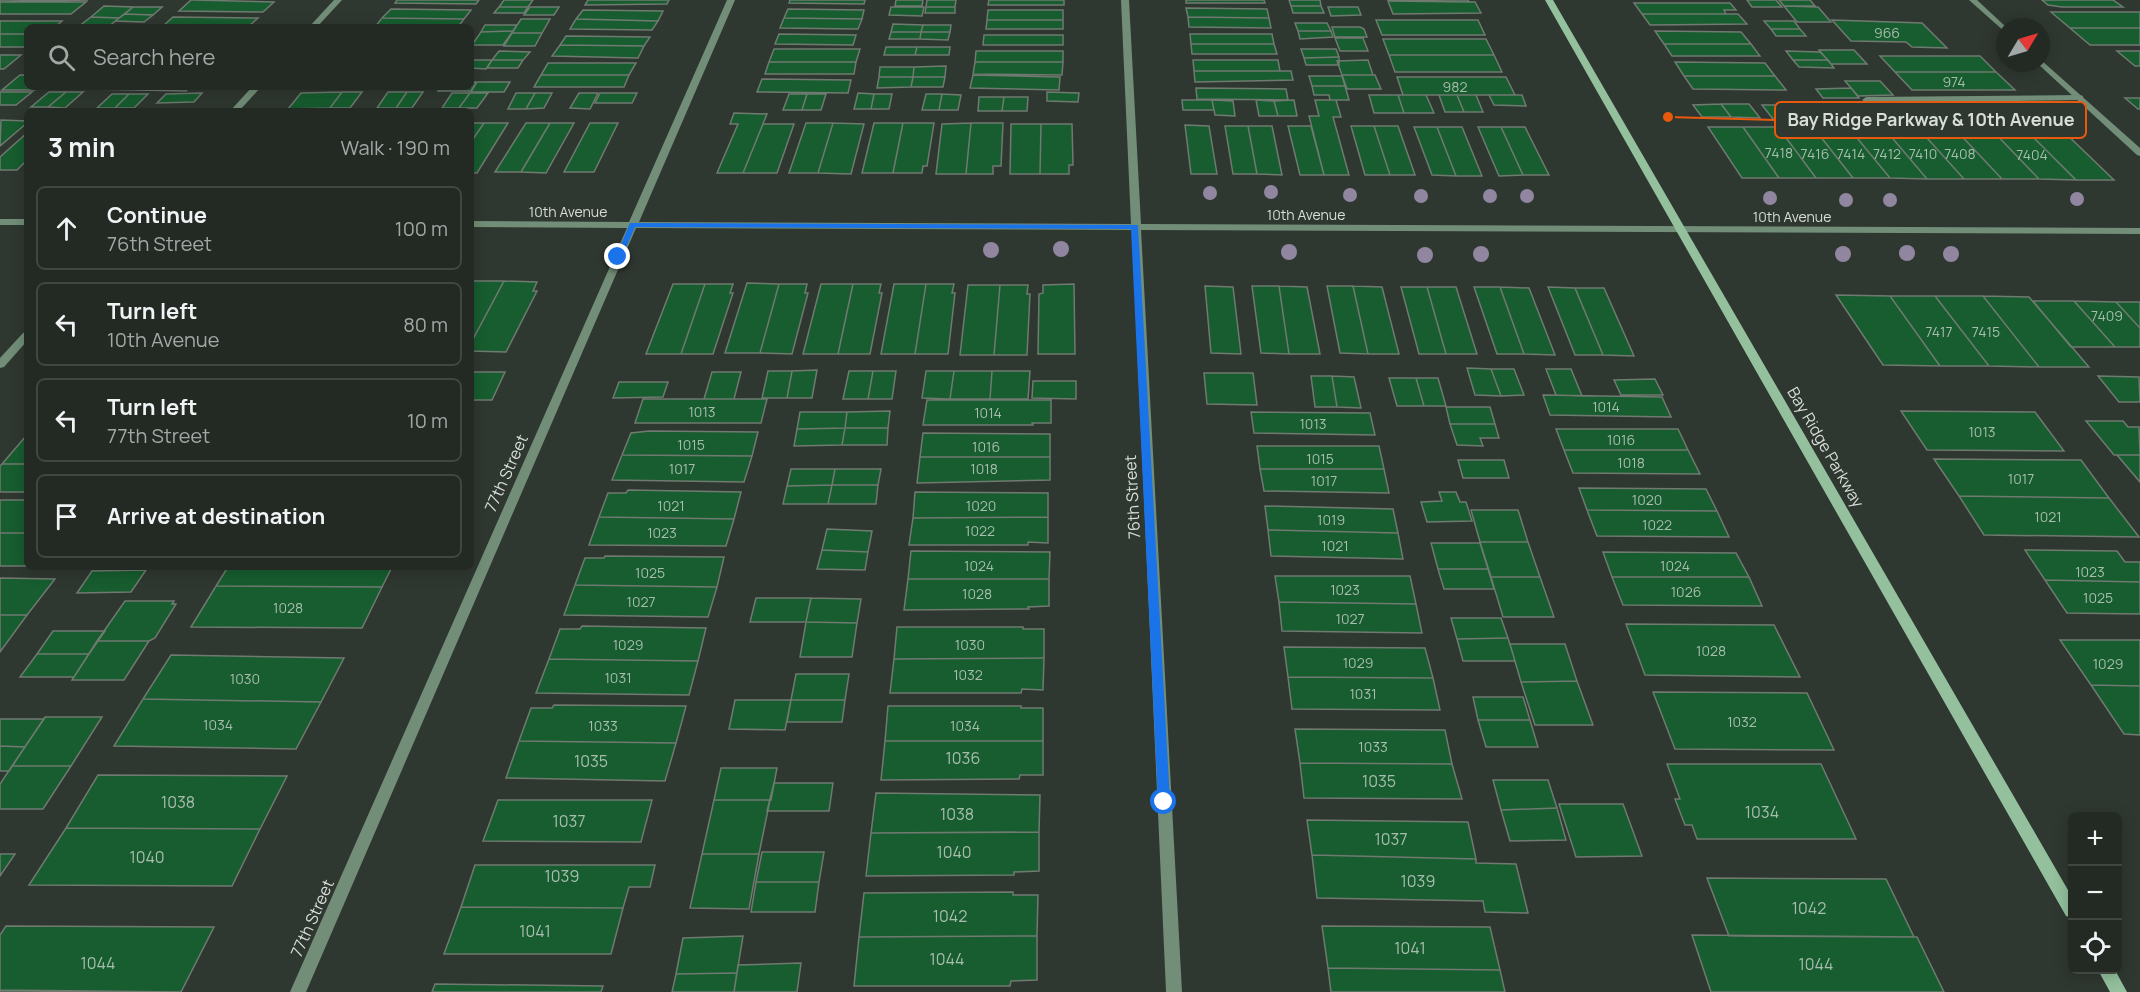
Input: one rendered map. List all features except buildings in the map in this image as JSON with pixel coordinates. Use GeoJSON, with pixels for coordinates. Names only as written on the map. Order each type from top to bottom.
{"type":"FeatureCollection","features":[{"type":"Feature","properties":{"kind":"main road","name":"Bay Ridge Parkway"},"geometry":{"type":"LineString","coordinates":[[1548,0],[2068,902]]}},
{"type":"Feature","properties":{"kind":"main road"},"geometry":{"type":"LineString","coordinates":[[2109,974],[2119,992]]}},
{"type":"Feature","properties":{"kind":"street"},"geometry":{"type":"LineString","coordinates":[[315,24],[338,0]]}},
{"type":"Feature","properties":{"kind":"street","name":"77th Street"},"geometry":{"type":"LineString","coordinates":[[298,992],[731,0]]}},
{"type":"Feature","properties":{"kind":"street","name":"76th Street"},"geometry":{"type":"LineString","coordinates":[[1125,0],[1174,992]]}},
{"type":"Feature","properties":{"kind":"street"},"geometry":{"type":"LineString","coordinates":[[1973,0],[1996,22]]}},
{"type":"Feature","properties":{"kind":"street"},"geometry":{"type":"LineString","coordinates":[[2050,71],[2140,153]]}},
{"type":"Feature","properties":{"kind":"street"},"geometry":{"type":"LineString","coordinates":[[237,108],[254,90]]}},
{"type":"Feature","properties":{"kind":"street"},"geometry":{"type":"LineString","coordinates":[[1866,100],[2080,99]]}},
{"type":"Feature","properties":{"kind":"street"},"geometry":{"type":"LineString","coordinates":[[0,222],[24,222]]}},
{"type":"Feature","properties":{"kind":"street","name":"10th Avenue"},"geometry":{"type":"LineString","coordinates":[[474,224],[2140,231]]}},
{"type":"Feature","properties":{"kind":"street"},"geometry":{"type":"LineString","coordinates":[[0,365],[24,338]]}},
{"type":"Feature","properties":{"kind":"place","name":"Bay Ridge Parkway & 10th Avenue"},"geometry":{"type":"Point","coordinates":[1668,117]}},
{"type":"Feature","properties":{"kind":"route"},"geometry":{"type":"LineString","coordinates":[[618,257],[632,225],[1135,227],[1164,802]]}}]}
